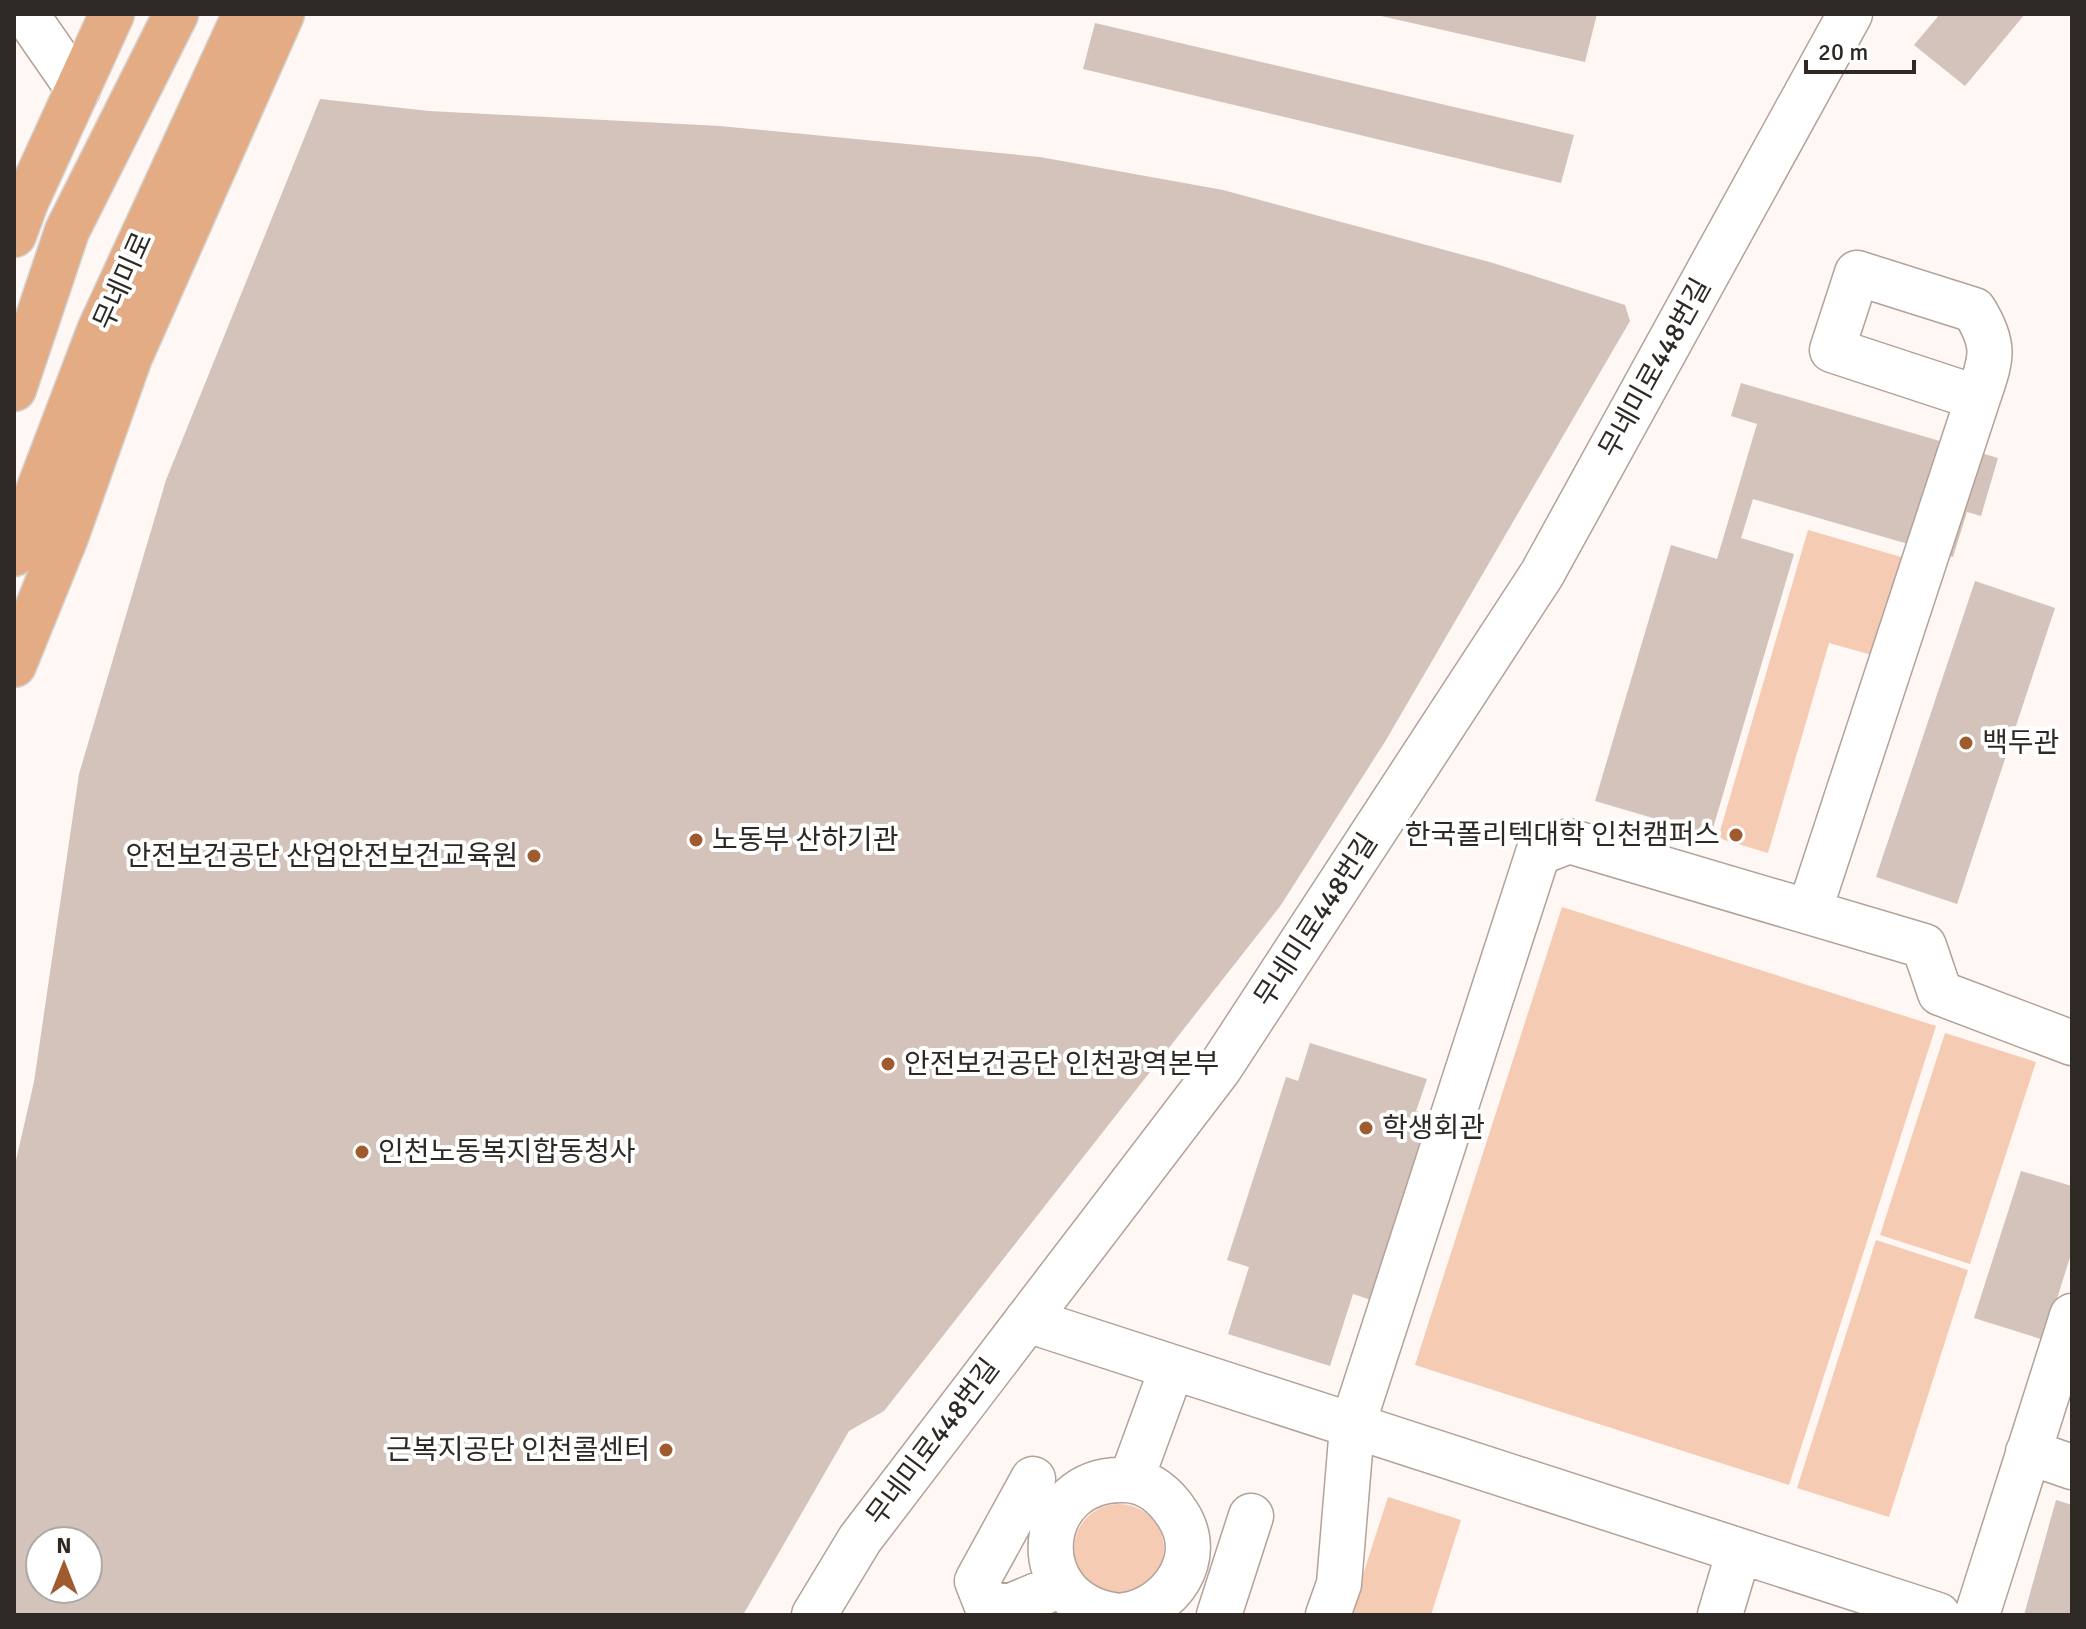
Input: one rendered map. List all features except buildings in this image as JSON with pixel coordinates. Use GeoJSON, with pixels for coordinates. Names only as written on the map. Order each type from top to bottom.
{"type":"FeatureCollection","features":[{"type":"Feature","properties":{"kind":"main road"},"geometry":{"type":"LineString","coordinates":[[14,235],[26,202],[112,14]]}},
{"type":"Feature","properties":{"kind":"main road"},"geometry":{"type":"LineString","coordinates":[[14,389],[67,231],[176,14]]}},
{"type":"Feature","properties":{"kind":"main road","name":"무네미로"},"geometry":{"type":"LineString","coordinates":[[14,554],[99,331],[245,14]]}},
{"type":"Feature","properties":{"kind":"main road"},"geometry":{"type":"LineString","coordinates":[[14,665],[66,537],[130,357],[282,14]]}},
{"type":"Feature","properties":{"kind":"street"},"geometry":{"type":"LineString","coordinates":[[26,14],[78,89]]}},
{"type":"Feature","properties":{"kind":"street","name":"무네미로448번길"},"geometry":{"type":"LineString","coordinates":[[814,1615],[860,1539],[1219,1069],[1542,574],[1849,15]]}},
{"type":"Feature","properties":{"kind":"street"},"geometry":{"type":"LineString","coordinates":[[1809,912],[1978,398]]}},
{"type":"Feature","properties":{"kind":"street"},"geometry":{"type":"LineString","coordinates":[[1328,1615],[1339,1584],[1352,1427],[1538,853],[1569,841],[1924,946],[1940,993],[2072,1043]]}},
{"type":"Feature","properties":{"kind":"street"},"geometry":{"type":"LineString","coordinates":[[1977,1615],[2072,1316]]}},
{"type":"Feature","properties":{"kind":"street"},"geometry":{"type":"LineString","coordinates":[[1027,1320],[1938,1615]]}},
{"type":"Feature","properties":{"kind":"street"},"geometry":{"type":"LineString","coordinates":[[1131,1480],[1172,1368]]}},
{"type":"Feature","properties":{"kind":"street"},"geometry":{"type":"LineString","coordinates":[[2028,1452],[2072,1467]]}},
{"type":"Feature","properties":{"kind":"street"},"geometry":{"type":"LineString","coordinates":[[1033,1479],[977,1581],[986,1604],[1011,1606],[1061,1585]]}},
{"type":"Feature","properties":{"kind":"street"},"geometry":{"type":"LineString","coordinates":[[1109,1479],[1131,1480],[1153,1488],[1170,1502],[1182,1521],[1187,1543],[1185,1565],[1176,1585],[1161,1602],[1130,1614],[1097,1612],[1077,1602],[1061,1585],[1051,1564],[1050,1542],[1056,1519],[1069,1500],[1087,1487],[1109,1479]]}},
{"type":"Feature","properties":{"kind":"street"},"geometry":{"type":"LineString","coordinates":[[1219,1615],[1251,1516]]}},
{"type":"Feature","properties":{"kind":"street"},"geometry":{"type":"LineString","coordinates":[[1720,1615],[1739,1551]]}},
{"type":"Feature","properties":{"kind":"shaded area"},"geometry":{"type":"Polygon","coordinates":[[[1808,530],[1908,559],[1879,657],[1829,643],[1768,853],[1718,838],[1808,530]]]}},
{"type":"Feature","properties":{"kind":"shaded area"},"geometry":{"type":"Polygon","coordinates":[[[1562,907],[1936,1026],[1789,1485],[1415,1365],[1562,907]]]}},
{"type":"Feature","properties":{"kind":"shaded area"},"geometry":{"type":"Polygon","coordinates":[[[1945,1033],[2036,1062],[1970,1264],[1880,1235],[1945,1033]]]}},
{"type":"Feature","properties":{"kind":"shaded area"},"geometry":{"type":"Polygon","coordinates":[[[1876,1240],[1968,1270],[1889,1517],[1797,1488],[1876,1240]]]}},
{"type":"Feature","properties":{"kind":"shaded area"},"geometry":{"type":"Polygon","coordinates":[[[1388,1497],[1461,1520],[1431,1615],[1350,1615],[1388,1497]]]}},
{"type":"Feature","properties":{"kind":"shaded area"},"geometry":{"type":"Polygon","coordinates":[[[1119,1504],[1144,1512],[1156,1524],[1164,1549],[1156,1574],[1144,1586],[1119,1594],[1094,1586],[1082,1574],[1074,1549],[1082,1524],[1094,1512],[1119,1504]]]}},
{"type":"Feature","properties":{"kind":"place","name":"백두관"},"geometry":{"type":"Point","coordinates":[1966,743]}},
{"type":"Feature","properties":{"kind":"place","name":"한국폴리텍대학 인천캠퍼스"},"geometry":{"type":"Point","coordinates":[1736,835]}},
{"type":"Feature","properties":{"kind":"place","name":"노동부 산하기관"},"geometry":{"type":"Point","coordinates":[696,840]}},
{"type":"Feature","properties":{"kind":"place","name":"안전보건공단 산업안전보건교육원"},"geometry":{"type":"Point","coordinates":[534,856]}},
{"type":"Feature","properties":{"kind":"place","name":"안전보건공단 인천광역본부"},"geometry":{"type":"Point","coordinates":[888,1064]}},
{"type":"Feature","properties":{"kind":"place","name":"학생회관"},"geometry":{"type":"Point","coordinates":[1366,1128]}},
{"type":"Feature","properties":{"kind":"place","name":"인천노동복지합동청사"},"geometry":{"type":"Point","coordinates":[362,1152]}},
{"type":"Feature","properties":{"kind":"place","name":"근복지공단 인천콜센터"},"geometry":{"type":"Point","coordinates":[666,1450]}}]}
